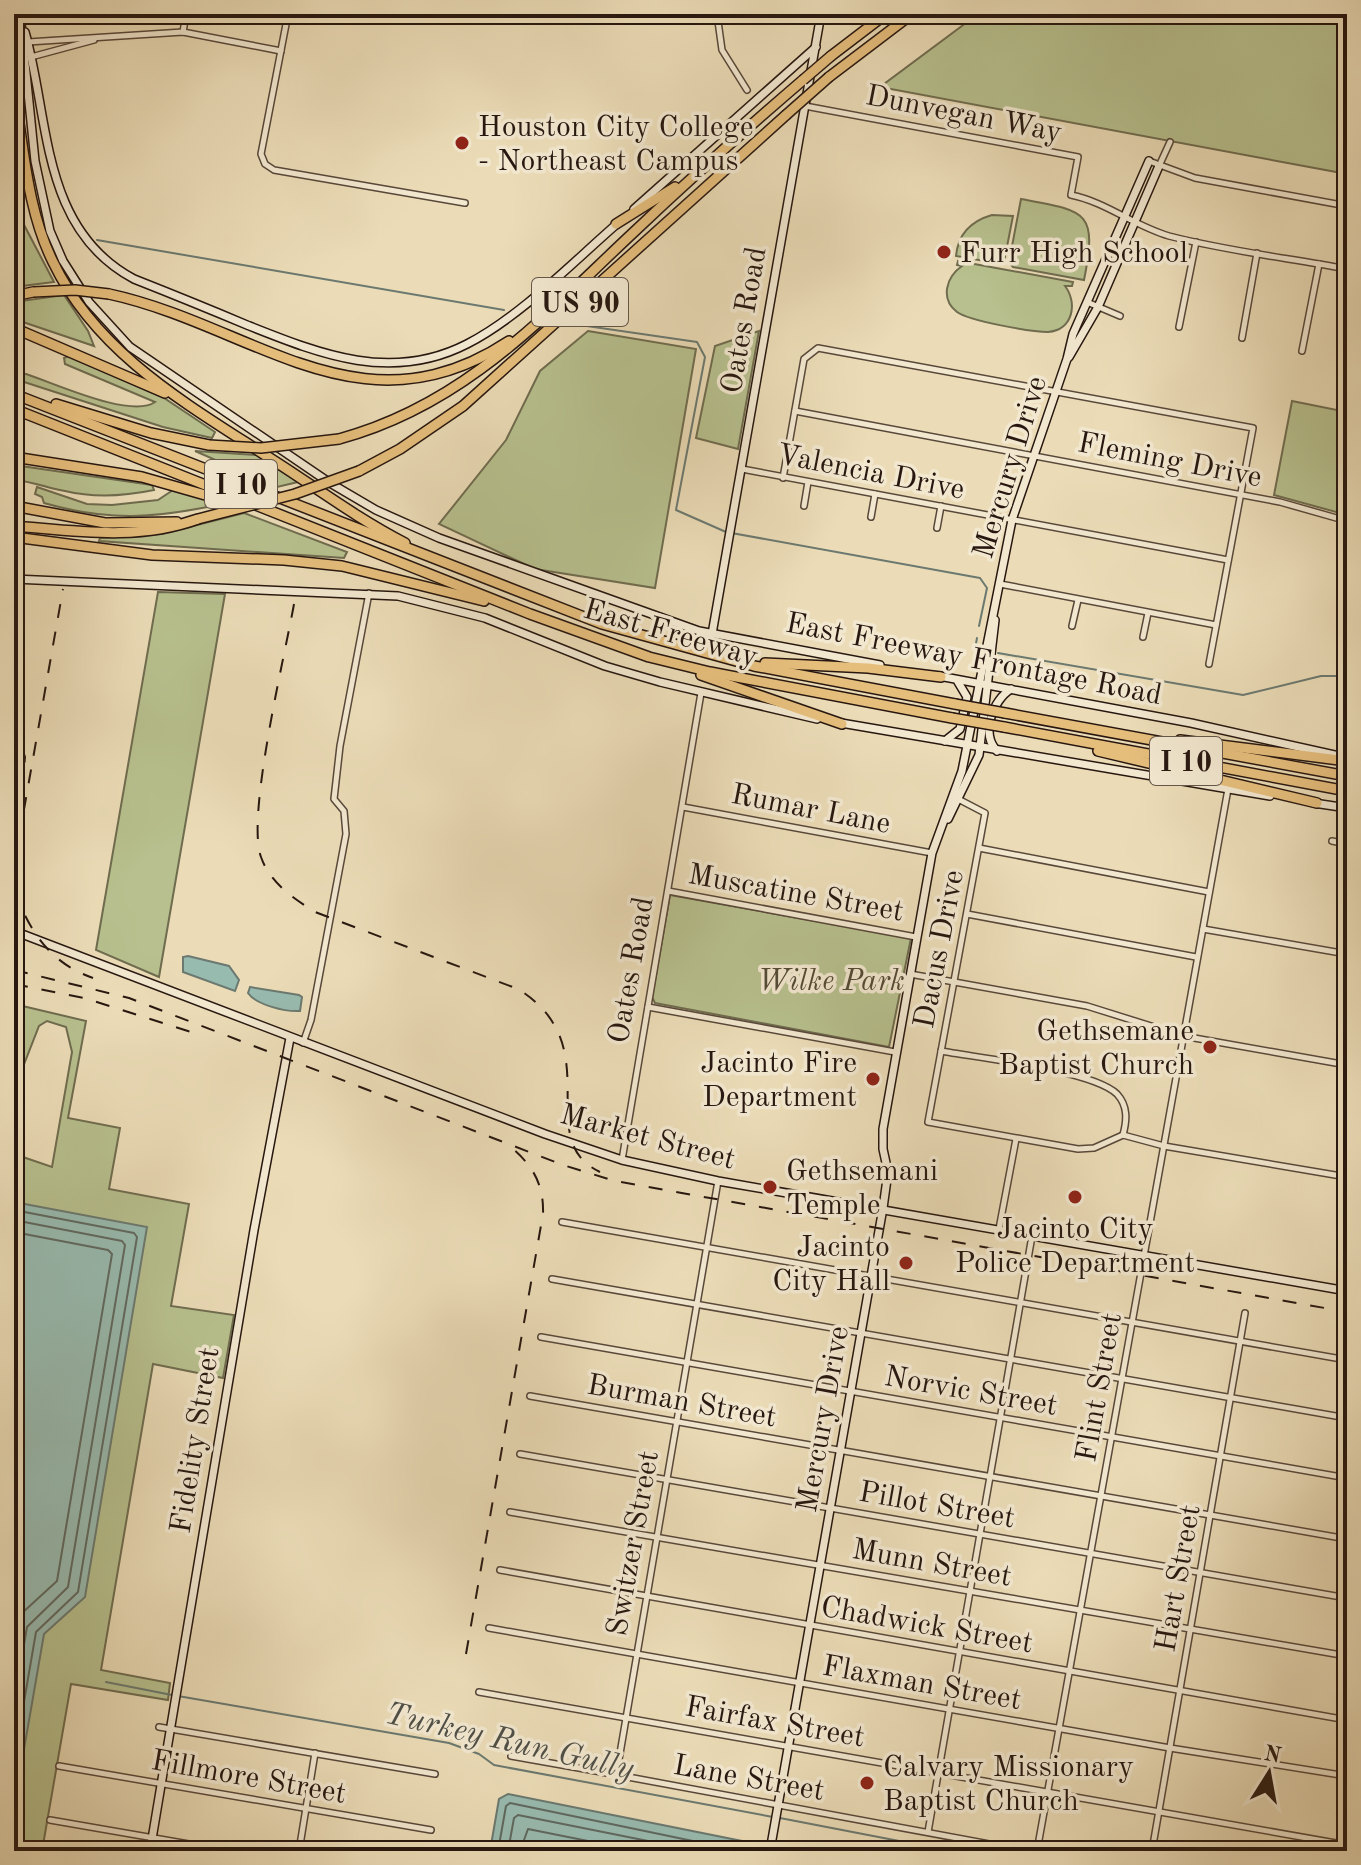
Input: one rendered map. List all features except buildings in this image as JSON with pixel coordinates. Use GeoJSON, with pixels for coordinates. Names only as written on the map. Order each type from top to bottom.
{"type":"FeatureCollection","features":[{"type":"Feature","properties":{"kind":"highway","name":"US 90"},"geometry":{"type":"LineString","coordinates":[[14,393],[151,433],[209,445],[275,448],[339,439],[394,423],[442,398],[486,368],[694,174],[831,56],[886,14]]}},
{"type":"Feature","properties":{"kind":"highway","name":"US 90"},"geometry":{"type":"LineString","coordinates":[[14,506],[105,523],[174,525],[295,494],[359,471],[400,449],[463,406],[829,77],[912,14]]}},
{"type":"Feature","properties":{"kind":"highway"},"geometry":{"type":"LineString","coordinates":[[14,91],[28,181],[39,228],[52,261],[73,299],[118,351],[193,407],[398,540],[468,573]]}},
{"type":"Feature","properties":{"kind":"highway"},"geometry":{"type":"LineString","coordinates":[[616,224],[694,174]]}},
{"type":"Feature","properties":{"kind":"highway"},"geometry":{"type":"LineString","coordinates":[[14,296],[75,290],[109,294],[162,308],[305,366],[366,380],[414,380],[454,371],[494,350],[544,316]]}},
{"type":"Feature","properties":{"kind":"highway"},"geometry":{"type":"LineString","coordinates":[[14,328],[87,356],[193,407]]}},
{"type":"Feature","properties":{"kind":"highway","name":"East Freeway"},"geometry":{"type":"LineString","coordinates":[[14,393],[585,619],[712,657],[1347,776]]}},
{"type":"Feature","properties":{"kind":"highway","name":"East Freeway"},"geometry":{"type":"LineString","coordinates":[[14,409],[530,614],[649,657],[725,675],[1347,791]]}},
{"type":"Feature","properties":{"kind":"highway"},"geometry":{"type":"LineString","coordinates":[[14,457],[164,482],[297,521]]}},
{"type":"Feature","properties":{"kind":"highway"},"geometry":{"type":"LineString","coordinates":[[14,526],[104,534],[174,525]]}},
{"type":"Feature","properties":{"kind":"highway"},"geometry":{"type":"LineString","coordinates":[[14,537],[152,555],[284,560],[342,566],[409,580],[530,614]]}},
{"type":"Feature","properties":{"kind":"highway"},"geometry":{"type":"LineString","coordinates":[[649,657],[842,724]]}},
{"type":"Feature","properties":{"kind":"highway"},"geometry":{"type":"LineString","coordinates":[[712,657],[941,677]]}},
{"type":"Feature","properties":{"kind":"highway"},"geometry":{"type":"LineString","coordinates":[[1085,728],[1347,760]]}},
{"type":"Feature","properties":{"kind":"highway"},"geometry":{"type":"LineString","coordinates":[[1025,731],[1317,803]]}},
{"type":"Feature","properties":{"kind":"main road"},"geometry":{"type":"LineString","coordinates":[[20,14],[54,178],[76,223],[117,269],[301,347],[345,361],[387,365],[443,355],[466,345],[500,323],[816,47]]}},
{"type":"Feature","properties":{"kind":"main road","name":"East Freeway Frontage Road"},"geometry":{"type":"LineString","coordinates":[[20,14],[35,161],[51,232],[63,261],[89,302],[130,347],[330,483],[376,510],[439,538],[712,634],[1191,723],[1347,760]]}},
{"type":"Feature","properties":{"kind":"main road","name":"Oates Road"},"geometry":{"type":"LineString","coordinates":[[712,634],[821,14]]}},
{"type":"Feature","properties":{"kind":"main road","name":"Mercury Drive"},"geometry":{"type":"LineString","coordinates":[[770,1851],[883,1208],[888,1172],[883,1129],[932,853],[937,832],[958,785],[1012,520],[1073,334],[1149,161]]}},
{"type":"Feature","properties":{"kind":"main road","name":"Mercury Drive"},"geometry":{"type":"LineString","coordinates":[[1067,359],[1078,346],[1098,307],[1159,166]]}},
{"type":"Feature","properties":{"kind":"main road"},"geometry":{"type":"LineString","coordinates":[[14,579],[369,592],[461,610],[605,666],[701,693],[842,724],[943,742],[1347,808]]}},
{"type":"Feature","properties":{"kind":"main road","name":"Mercury Drive"},"geometry":{"type":"LineString","coordinates":[[932,853],[960,800],[980,748],[999,587]]}},
{"type":"Feature","properties":{"kind":"main road"},"geometry":{"type":"LineString","coordinates":[[943,742],[959,732],[967,697],[966,689],[955,679]]}},
{"type":"Feature","properties":{"kind":"main road"},"geometry":{"type":"LineString","coordinates":[[997,751],[990,735],[994,709],[999,698],[1011,689]]}},
{"type":"Feature","properties":{"kind":"main road","name":"Market Street"},"geometry":{"type":"LineString","coordinates":[[14,931],[303,1043],[622,1160],[718,1181],[1347,1291]]}},
{"type":"Feature","properties":{"kind":"main road","name":"Fidelity Street"},"geometry":{"type":"LineString","coordinates":[[150,1851],[257,1211],[290,1038]]}},
{"type":"Feature","properties":{"kind":"street"},"geometry":{"type":"LineString","coordinates":[[183,32],[186,14]]}},
{"type":"Feature","properties":{"kind":"street"},"geometry":{"type":"LineString","coordinates":[[288,14],[261,154],[265,164],[274,170],[465,203]]}},
{"type":"Feature","properties":{"kind":"street"},"geometry":{"type":"LineString","coordinates":[[717,14],[722,50],[747,90]]}},
{"type":"Feature","properties":{"kind":"street"},"geometry":{"type":"LineString","coordinates":[[28,42],[183,32],[281,51]]}},
{"type":"Feature","properties":{"kind":"street"},"geometry":{"type":"LineString","coordinates":[[31,57],[95,39]]}},
{"type":"Feature","properties":{"kind":"street"},"geometry":{"type":"LineString","coordinates":[[64,40],[65,49]]}},
{"type":"Feature","properties":{"kind":"street","name":"Dunvegan Way"},"geometry":{"type":"LineString","coordinates":[[805,106],[1078,157],[1071,195],[1095,202],[1134,223],[1196,242],[1347,269]]}},
{"type":"Feature","properties":{"kind":"street","name":"Mercury Drive"},"geometry":{"type":"LineString","coordinates":[[1159,166],[1170,142]]}},
{"type":"Feature","properties":{"kind":"street"},"geometry":{"type":"LineString","coordinates":[[1149,161],[1195,178],[1347,206]]}},
{"type":"Feature","properties":{"kind":"street"},"geometry":{"type":"LineString","coordinates":[[1179,327],[1196,242]]}},
{"type":"Feature","properties":{"kind":"street"},"geometry":{"type":"LineString","coordinates":[[1242,338],[1257,253]]}},
{"type":"Feature","properties":{"kind":"street"},"geometry":{"type":"LineString","coordinates":[[1302,351],[1319,264]]}},
{"type":"Feature","properties":{"kind":"street"},"geometry":{"type":"LineString","coordinates":[[1086,302],[1120,316]]}},
{"type":"Feature","properties":{"kind":"street"},"geometry":{"type":"LineString","coordinates":[[783,478],[804,359],[818,348],[1253,428],[1209,664]]}},
{"type":"Feature","properties":{"kind":"street","name":"Fleming Drive"},"geometry":{"type":"LineString","coordinates":[[795,411],[1241,494],[1347,521]]}},
{"type":"Feature","properties":{"kind":"street","name":"Valencia Drive"},"geometry":{"type":"LineString","coordinates":[[742,469],[1228,560]]}},
{"type":"Feature","properties":{"kind":"street"},"geometry":{"type":"LineString","coordinates":[[804,506],[808,482]]}},
{"type":"Feature","properties":{"kind":"street"},"geometry":{"type":"LineString","coordinates":[[871,517],[875,494]]}},
{"type":"Feature","properties":{"kind":"street"},"geometry":{"type":"LineString","coordinates":[[937,528],[941,506]]}},
{"type":"Feature","properties":{"kind":"street"},"geometry":{"type":"LineString","coordinates":[[999,587],[1216,625]]}},
{"type":"Feature","properties":{"kind":"street"},"geometry":{"type":"LineString","coordinates":[[303,1043],[346,834],[344,811],[334,799],[340,746],[369,592]]}},
{"type":"Feature","properties":{"kind":"street"},"geometry":{"type":"LineString","coordinates":[[1072,626],[1078,600]]}},
{"type":"Feature","properties":{"kind":"street"},"geometry":{"type":"LineString","coordinates":[[1143,637],[1148,613]]}},
{"type":"Feature","properties":{"kind":"street","name":"Oates Road"},"geometry":{"type":"LineString","coordinates":[[622,1160],[701,693]]}},
{"type":"Feature","properties":{"kind":"street","name":"Flint Street"},"geometry":{"type":"LineString","coordinates":[[1037,1851],[1228,789]]}},
{"type":"Feature","properties":{"kind":"street","name":"Dacus Drive"},"geometry":{"type":"LineString","coordinates":[[960,800],[985,813],[928,1122],[1016,1139]]}},
{"type":"Feature","properties":{"kind":"street","name":"Rumar Lane"},"geometry":{"type":"LineString","coordinates":[[683,807],[932,853]]}},
{"type":"Feature","properties":{"kind":"street"},"geometry":{"type":"LineString","coordinates":[[1332,841],[1347,844]]}},
{"type":"Feature","properties":{"kind":"street"},"geometry":{"type":"LineString","coordinates":[[979,848],[1209,892]]}},
{"type":"Feature","properties":{"kind":"street","name":"Muscatine Street"},"geometry":{"type":"LineString","coordinates":[[668,891],[916,937]]}},
{"type":"Feature","properties":{"kind":"street"},"geometry":{"type":"LineString","coordinates":[[967,914],[1196,957]]}},
{"type":"Feature","properties":{"kind":"street"},"geometry":{"type":"LineString","coordinates":[[1203,929],[1347,954]]}},
{"type":"Feature","properties":{"kind":"street"},"geometry":{"type":"LineString","coordinates":[[909,974],[1087,1006],[1183,1036],[1347,1065]]}},
{"type":"Feature","properties":{"kind":"street"},"geometry":{"type":"LineString","coordinates":[[648,1007],[895,1052]]}},
{"type":"Feature","properties":{"kind":"street"},"geometry":{"type":"LineString","coordinates":[[941,1051],[1093,1079],[1119,1096],[1126,1109],[1123,1135]]}},
{"type":"Feature","properties":{"kind":"street"},"geometry":{"type":"LineString","coordinates":[[999,1229],[1016,1139],[1078,1149],[1094,1148],[1123,1135],[1164,1146],[1347,1177]]}},
{"type":"Feature","properties":{"kind":"street","name":"Switzer Street"},"geometry":{"type":"LineString","coordinates":[[617,1771],[718,1181]]}},
{"type":"Feature","properties":{"kind":"street"},"geometry":{"type":"LineString","coordinates":[[562,1222],[1347,1360]]}},
{"type":"Feature","properties":{"kind":"street"},"geometry":{"type":"LineString","coordinates":[[928,1832],[1032,1235]]}},
{"type":"Feature","properties":{"kind":"street"},"geometry":{"type":"LineString","coordinates":[[552,1279],[1344,1417],[1347,1381]]}},
{"type":"Feature","properties":{"kind":"street","name":"Hart Street"},"geometry":{"type":"LineString","coordinates":[[1152,1851],[1245,1313]]}},
{"type":"Feature","properties":{"kind":"street","name":"Norvic Street"},"geometry":{"type":"LineString","coordinates":[[541,1337],[1347,1478]]}},
{"type":"Feature","properties":{"kind":"street","name":"Burman Street"},"geometry":{"type":"LineString","coordinates":[[530,1396],[1347,1539]]}},
{"type":"Feature","properties":{"kind":"street","name":"Pillot Street"},"geometry":{"type":"LineString","coordinates":[[520,1454],[1347,1598]]}},
{"type":"Feature","properties":{"kind":"street","name":"Munn Street"},"geometry":{"type":"LineString","coordinates":[[510,1512],[1347,1656]]}},
{"type":"Feature","properties":{"kind":"street","name":"Chadwick Street"},"geometry":{"type":"LineString","coordinates":[[500,1570],[1347,1720]]}},
{"type":"Feature","properties":{"kind":"street","name":"Flaxman Street"},"geometry":{"type":"LineString","coordinates":[[489,1628],[1059,1729],[1347,1776]]}},
{"type":"Feature","properties":{"kind":"street","name":"Fairfax Street"},"geometry":{"type":"LineString","coordinates":[[479,1692],[1347,1845]]}},
{"type":"Feature","properties":{"kind":"street"},"geometry":{"type":"LineString","coordinates":[[159,1727],[435,1774]]}},
{"type":"Feature","properties":{"kind":"street"},"geometry":{"type":"LineString","coordinates":[[299,1851],[315,1753]]}},
{"type":"Feature","properties":{"kind":"street","name":"Lane Street"},"geometry":{"type":"LineString","coordinates":[[511,1756],[607,1773],[617,1771],[628,1777],[777,1808],[1027,1851]]}},
{"type":"Feature","properties":{"kind":"street","name":"Fillmore Street"},"geometry":{"type":"LineString","coordinates":[[59,1766],[431,1830]]}},
{"type":"Feature","properties":{"kind":"street"},"geometry":{"type":"LineString","coordinates":[[50,1820],[229,1851]]}},
{"type":"Feature","properties":{"kind":"green space"},"geometry":{"type":"Polygon","coordinates":[[[978,14],[1347,14],[1347,174],[880,87],[978,14]]]}},
{"type":"Feature","properties":{"kind":"green space"},"geometry":{"type":"Polygon","coordinates":[[[1021,199],[1073,211],[1082,218],[1089,240],[1084,280],[1013,267],[1009,262],[1021,199]]]}},
{"type":"Feature","properties":{"kind":"green space"},"geometry":{"type":"Polygon","coordinates":[[[992,215],[1013,216],[1004,262],[956,256],[967,230],[992,215]]]}},
{"type":"Feature","properties":{"kind":"green space"},"geometry":{"type":"Polygon","coordinates":[[[14,220],[22,221],[54,282],[14,287],[14,220]]]}},
{"type":"Feature","properties":{"kind":"green space"},"geometry":{"type":"Polygon","coordinates":[[[958,261],[1073,282],[1072,286],[1065,286],[1072,307],[1068,321],[1056,330],[1040,332],[987,322],[957,312],[948,301],[947,288],[952,276],[962,266],[957,265],[958,261]]]}},
{"type":"Feature","properties":{"kind":"green space"},"geometry":{"type":"Polygon","coordinates":[[[64,295],[88,331],[94,346],[14,319],[14,302],[64,295]]]}},
{"type":"Feature","properties":{"kind":"green space"},"geometry":{"type":"Polygon","coordinates":[[[588,331],[696,349],[655,588],[535,569],[439,524],[506,440],[540,371],[588,331]]]}},
{"type":"Feature","properties":{"kind":"green space"},"geometry":{"type":"Polygon","coordinates":[[[759,331],[738,449],[696,438],[715,346],[759,331]]]}},
{"type":"Feature","properties":{"kind":"green space"},"geometry":{"type":"Polygon","coordinates":[[[69,356],[164,398],[215,432],[212,438],[163,427],[21,381],[21,374],[26,374],[92,398],[129,406],[155,402],[65,364],[64,358],[69,356]]]}},
{"type":"Feature","properties":{"kind":"green space"},"geometry":{"type":"Polygon","coordinates":[[[1292,401],[1347,412],[1347,515],[1274,495],[1292,401]]]}},
{"type":"Feature","properties":{"kind":"green space"},"geometry":{"type":"Polygon","coordinates":[[[195,451],[257,455],[298,482],[277,487],[195,451]]]}},
{"type":"Feature","properties":{"kind":"green space"},"geometry":{"type":"Polygon","coordinates":[[[14,465],[152,485],[154,490],[87,495],[15,480],[14,465]]]}},
{"type":"Feature","properties":{"kind":"green space"},"geometry":{"type":"Polygon","coordinates":[[[37,487],[87,504],[112,505],[158,500],[173,490],[222,504],[154,515],[90,513],[44,503],[42,497],[35,494],[37,487]]]}},
{"type":"Feature","properties":{"kind":"green space"},"geometry":{"type":"Polygon","coordinates":[[[244,513],[347,552],[344,558],[99,541],[100,538],[162,534],[244,513]]]}},
{"type":"Feature","properties":{"kind":"green space"},"geometry":{"type":"Polygon","coordinates":[[[158,592],[225,594],[159,977],[96,950],[158,592]]]}},
{"type":"Feature","properties":{"kind":"green space","name":"Wilke Park"},"geometry":{"type":"Polygon","coordinates":[[[670,895],[911,938],[889,1047],[655,1003],[652,997],[670,895]]]}},
{"type":"Feature","properties":{"kind":"green space"},"geometry":{"type":"Polygon","coordinates":[[[14,1004],[86,1021],[68,1118],[120,1128],[109,1189],[189,1204],[171,1306],[234,1315],[223,1378],[153,1364],[101,1670],[170,1683],[168,1700],[71,1684],[42,1851],[14,1851],[14,1154],[52,1167],[72,1052],[66,1027],[47,1021],[39,1026],[14,1090],[14,1004]]]}},
{"type":"Feature","properties":{"kind":"water"},"geometry":{"type":"Polygon","coordinates":[[[183,957],[229,966],[239,980],[235,991],[183,972],[183,957]]]}},
{"type":"Feature","properties":{"kind":"water"},"geometry":{"type":"Polygon","coordinates":[[[250,987],[299,995],[302,997],[300,1011],[264,1004],[248,993],[250,987]]]}},
{"type":"Feature","properties":{"kind":"water"},"geometry":{"type":"Polygon","coordinates":[[[14,1202],[147,1227],[85,1597],[44,1634],[14,1807],[14,1202]]]}},
{"type":"Feature","properties":{"kind":"water"},"geometry":{"type":"Polygon","coordinates":[[[508,1794],[742,1841],[749,1846],[749,1851],[490,1851],[499,1799],[508,1794]]]}},
{"type":"Feature","properties":{"kind":"waterway"},"geometry":{"type":"LineString","coordinates":[[97,240],[504,310]]}},
{"type":"Feature","properties":{"kind":"waterway"},"geometry":{"type":"LineString","coordinates":[[573,324],[697,342],[705,357],[676,510],[726,532],[980,578],[987,588],[979,626]]}},
{"type":"Feature","properties":{"kind":"waterway"},"geometry":{"type":"LineString","coordinates":[[977,638],[975,649],[981,650]]}},
{"type":"Feature","properties":{"kind":"waterway"},"geometry":{"type":"LineString","coordinates":[[998,653],[1243,695],[1321,676],[1347,676]]}},
{"type":"Feature","properties":{"kind":"waterway","name":"Turkey Run Gully"},"geometry":{"type":"LineString","coordinates":[[106,1682],[172,1695]]}},
{"type":"Feature","properties":{"kind":"waterway","name":"Turkey Run Gully"},"geometry":{"type":"LineString","coordinates":[[178,1696],[449,1743],[479,1754],[494,1765],[773,1817]]}},
{"type":"Feature","properties":{"kind":"waterway","name":"Turkey Run Gully"},"geometry":{"type":"LineString","coordinates":[[780,1818],[951,1851]]}},
{"type":"Feature","properties":{"kind":"railway"},"geometry":{"type":"LineString","coordinates":[[14,866],[63,589]]}},
{"type":"Feature","properties":{"kind":"railway"},"geometry":{"type":"LineString","coordinates":[[294,604],[262,772],[258,836],[265,866],[283,889],[315,912],[518,989],[545,1012],[560,1037],[566,1064],[571,1138],[580,1157],[600,1172]]}},
{"type":"Feature","properties":{"kind":"railway"},"geometry":{"type":"LineString","coordinates":[[14,722],[25,757],[24,769]]}},
{"type":"Feature","properties":{"kind":"railway"},"geometry":{"type":"LineString","coordinates":[[14,890],[43,944],[65,964],[93,978]]}},
{"type":"Feature","properties":{"kind":"railway"},"geometry":{"type":"LineString","coordinates":[[14,970],[129,998],[563,1165],[615,1181],[1347,1312]]}},
{"type":"Feature","properties":{"kind":"railway"},"geometry":{"type":"LineString","coordinates":[[14,984],[84,998],[191,1032]]}},
{"type":"Feature","properties":{"kind":"railway"},"geometry":{"type":"LineString","coordinates":[[466,1654],[543,1214],[542,1195],[536,1178],[513,1149]]}},
{"type":"Feature","properties":{"kind":"place","name":"Houston City College - Northeast Campus"},"geometry":{"type":"Point","coordinates":[462,143]}},
{"type":"Feature","properties":{"kind":"place","name":"Furr High School"},"geometry":{"type":"Point","coordinates":[944,252]}},
{"type":"Feature","properties":{"kind":"place","name":"Gethsemane Baptist Church"},"geometry":{"type":"Point","coordinates":[1210,1047]}},
{"type":"Feature","properties":{"kind":"place","name":"Jacinto Fire Department"},"geometry":{"type":"Point","coordinates":[873,1079]}},
{"type":"Feature","properties":{"kind":"place","name":"Gethsemani Temple"},"geometry":{"type":"Point","coordinates":[770,1187]}},
{"type":"Feature","properties":{"kind":"place","name":"Jacinto City Police Department"},"geometry":{"type":"Point","coordinates":[1075,1197]}},
{"type":"Feature","properties":{"kind":"place","name":"Jacinto City Hall"},"geometry":{"type":"Point","coordinates":[906,1263]}},
{"type":"Feature","properties":{"kind":"place","name":"Calvary Missionary Baptist Church"},"geometry":{"type":"Point","coordinates":[867,1783]}}]}
